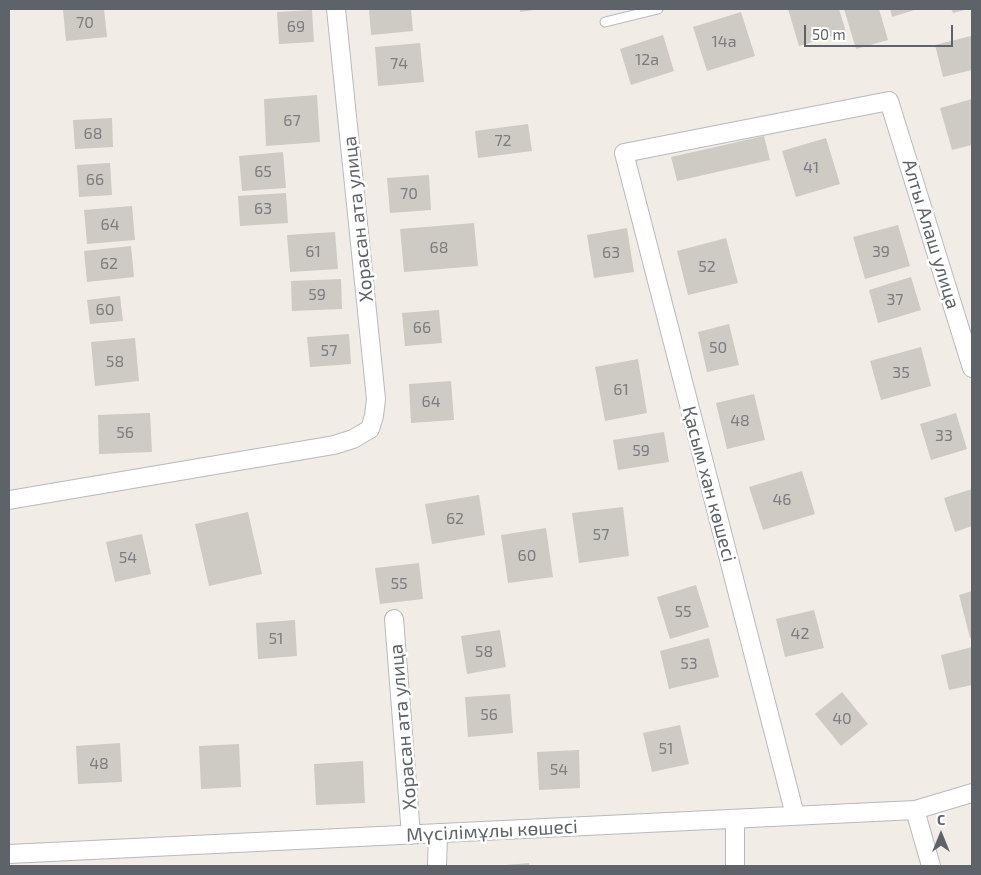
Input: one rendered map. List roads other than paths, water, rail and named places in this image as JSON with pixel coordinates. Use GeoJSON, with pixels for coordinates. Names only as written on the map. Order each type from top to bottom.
{"type":"FeatureCollection","features":[{"type":"Feature","properties":{"kind":"street","name":"Хорасан ата улица"},"geometry":{"type":"LineString","coordinates":[[9,500],[334,445],[353,439],[370,429],[376,399],[336,9]]}},
{"type":"Feature","properties":{"kind":"street","name":"Алты Алаш улица"},"geometry":{"type":"LineString","coordinates":[[624,153],[889,101],[972,368]]}},
{"type":"Feature","properties":{"kind":"street","name":"Қасым хан көшесі"},"geometry":{"type":"LineString","coordinates":[[624,153],[795,815]]}},
{"type":"Feature","properties":{"kind":"street","name":"Хорасан ата улица"},"geometry":{"type":"LineString","coordinates":[[394,619],[412,835]]}},
{"type":"Feature","properties":{"kind":"street","name":"Мүсілімұлы көшесі"},"geometry":{"type":"LineString","coordinates":[[9,854],[76,859],[438,833],[915,810],[972,793]]}},
{"type":"Feature","properties":{"kind":"street"},"geometry":{"type":"LineString","coordinates":[[915,810],[930,866]]}},
{"type":"Feature","properties":{"kind":"street"},"geometry":{"type":"LineString","coordinates":[[735,818],[735,866]]}},
{"type":"Feature","properties":{"kind":"street"},"geometry":{"type":"LineString","coordinates":[[437,866],[438,833]]}},
{"type":"Feature","properties":{"kind":"lane"},"geometry":{"type":"LineString","coordinates":[[605,22],[658,9]]}}]}
